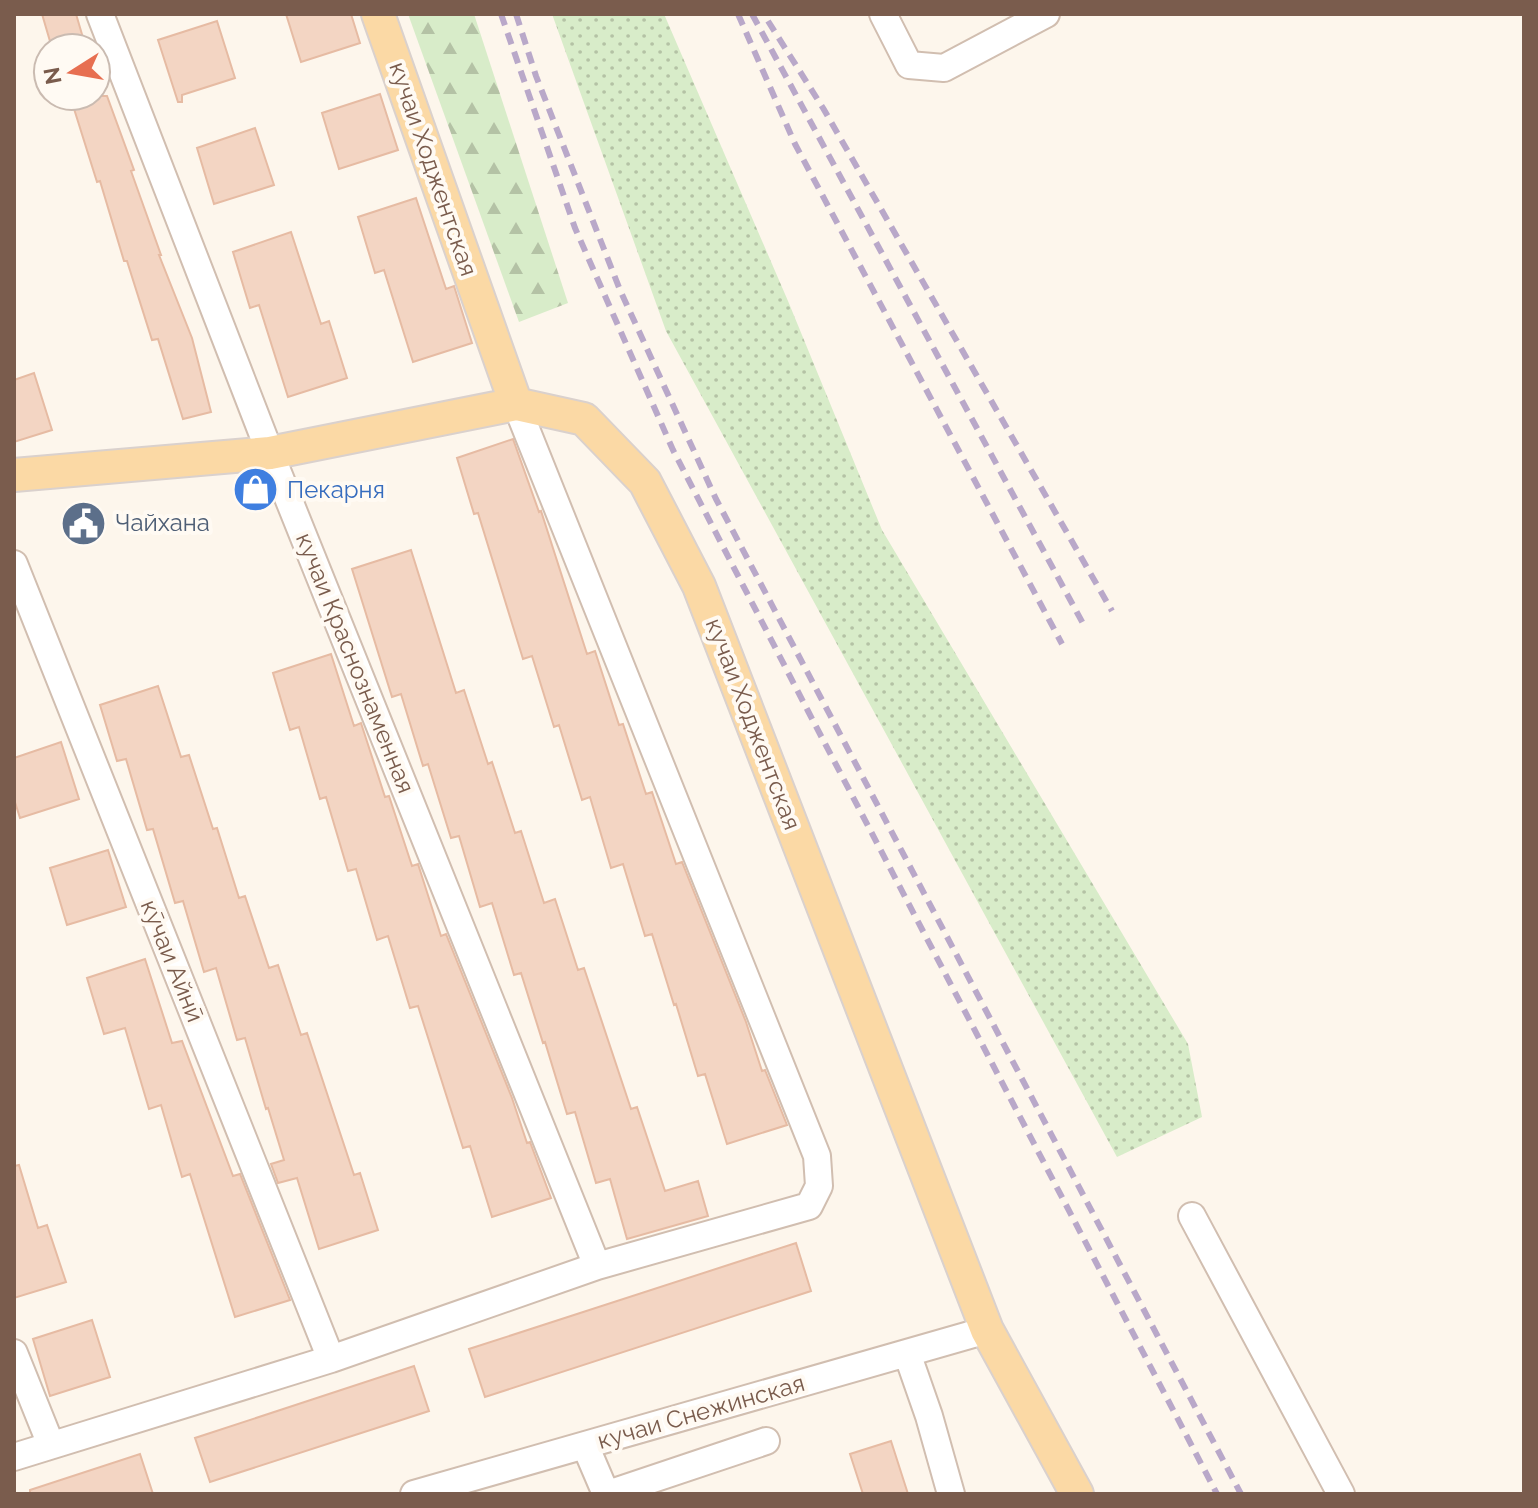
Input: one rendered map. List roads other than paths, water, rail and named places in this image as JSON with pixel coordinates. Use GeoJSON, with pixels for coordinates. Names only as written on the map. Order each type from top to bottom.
{"type":"FeatureCollection","features":[{"type":"Feature","properties":{"kind":"main road","name":"кучаи Ходжентская"},"geometry":{"type":"LineString","coordinates":[[378,14],[516,404],[584,419],[645,482],[699,586],[987,1330],[1077,1494]]}},
{"type":"Feature","properties":{"kind":"main road"},"geometry":{"type":"LineString","coordinates":[[14,475],[270,453],[516,404]]}},
{"type":"Feature","properties":{"kind":"street","name":"кучаи Краснознаменная"},"geometry":{"type":"LineString","coordinates":[[100,14],[270,453],[597,1266]]}},
{"type":"Feature","properties":{"kind":"street"},"geometry":{"type":"LineString","coordinates":[[883,14],[909,65],[944,68],[1046,14]]}},
{"type":"Feature","properties":{"kind":"street"},"geometry":{"type":"LineString","coordinates":[[14,1457],[331,1359],[597,1266],[809,1206],[819,1186],[817,1156],[516,404]]}},
{"type":"Feature","properties":{"kind":"street","name":"кӯчаи Айнӣ"},"geometry":{"type":"LineString","coordinates":[[14,564],[331,1359]]}},
{"type":"Feature","properties":{"kind":"street"},"geometry":{"type":"LineString","coordinates":[[1192,1216],[1341,1494]]}},
{"type":"Feature","properties":{"kind":"street","name":"кучаи Снежинская"},"geometry":{"type":"LineString","coordinates":[[414,1494],[987,1330]]}},
{"type":"Feature","properties":{"kind":"street"},"geometry":{"type":"LineString","coordinates":[[14,1353],[51,1445]]}},
{"type":"Feature","properties":{"kind":"street"},"geometry":{"type":"LineString","coordinates":[[907,1353],[951,1494]]}},
{"type":"Feature","properties":{"kind":"street"},"geometry":{"type":"LineString","coordinates":[[585,1445],[607,1494],[766,1441]]}},
{"type":"Feature","properties":{"kind":"railway"},"geometry":{"type":"LineString","coordinates":[[501,14],[575,228],[673,450],[1217,1494]]}},
{"type":"Feature","properties":{"kind":"railway"},"geometry":{"type":"LineString","coordinates":[[516,14],[536,76],[620,290],[716,499],[1241,1494]]}},
{"type":"Feature","properties":{"kind":"railway"},"geometry":{"type":"LineString","coordinates":[[738,14],[795,144],[1062,644]]}},
{"type":"Feature","properties":{"kind":"railway"},"geometry":{"type":"LineString","coordinates":[[752,14],[1086,629]]}},
{"type":"Feature","properties":{"kind":"railway"},"geometry":{"type":"LineString","coordinates":[[768,21],[823,108],[1112,611]]}},
{"type":"Feature","properties":{"kind":"place","name":"Пекарня"},"geometry":{"type":"Point","coordinates":[256,490]}},
{"type":"Feature","properties":{"kind":"place","name":"Чайхана"},"geometry":{"type":"Point","coordinates":[84,523]}}]}
